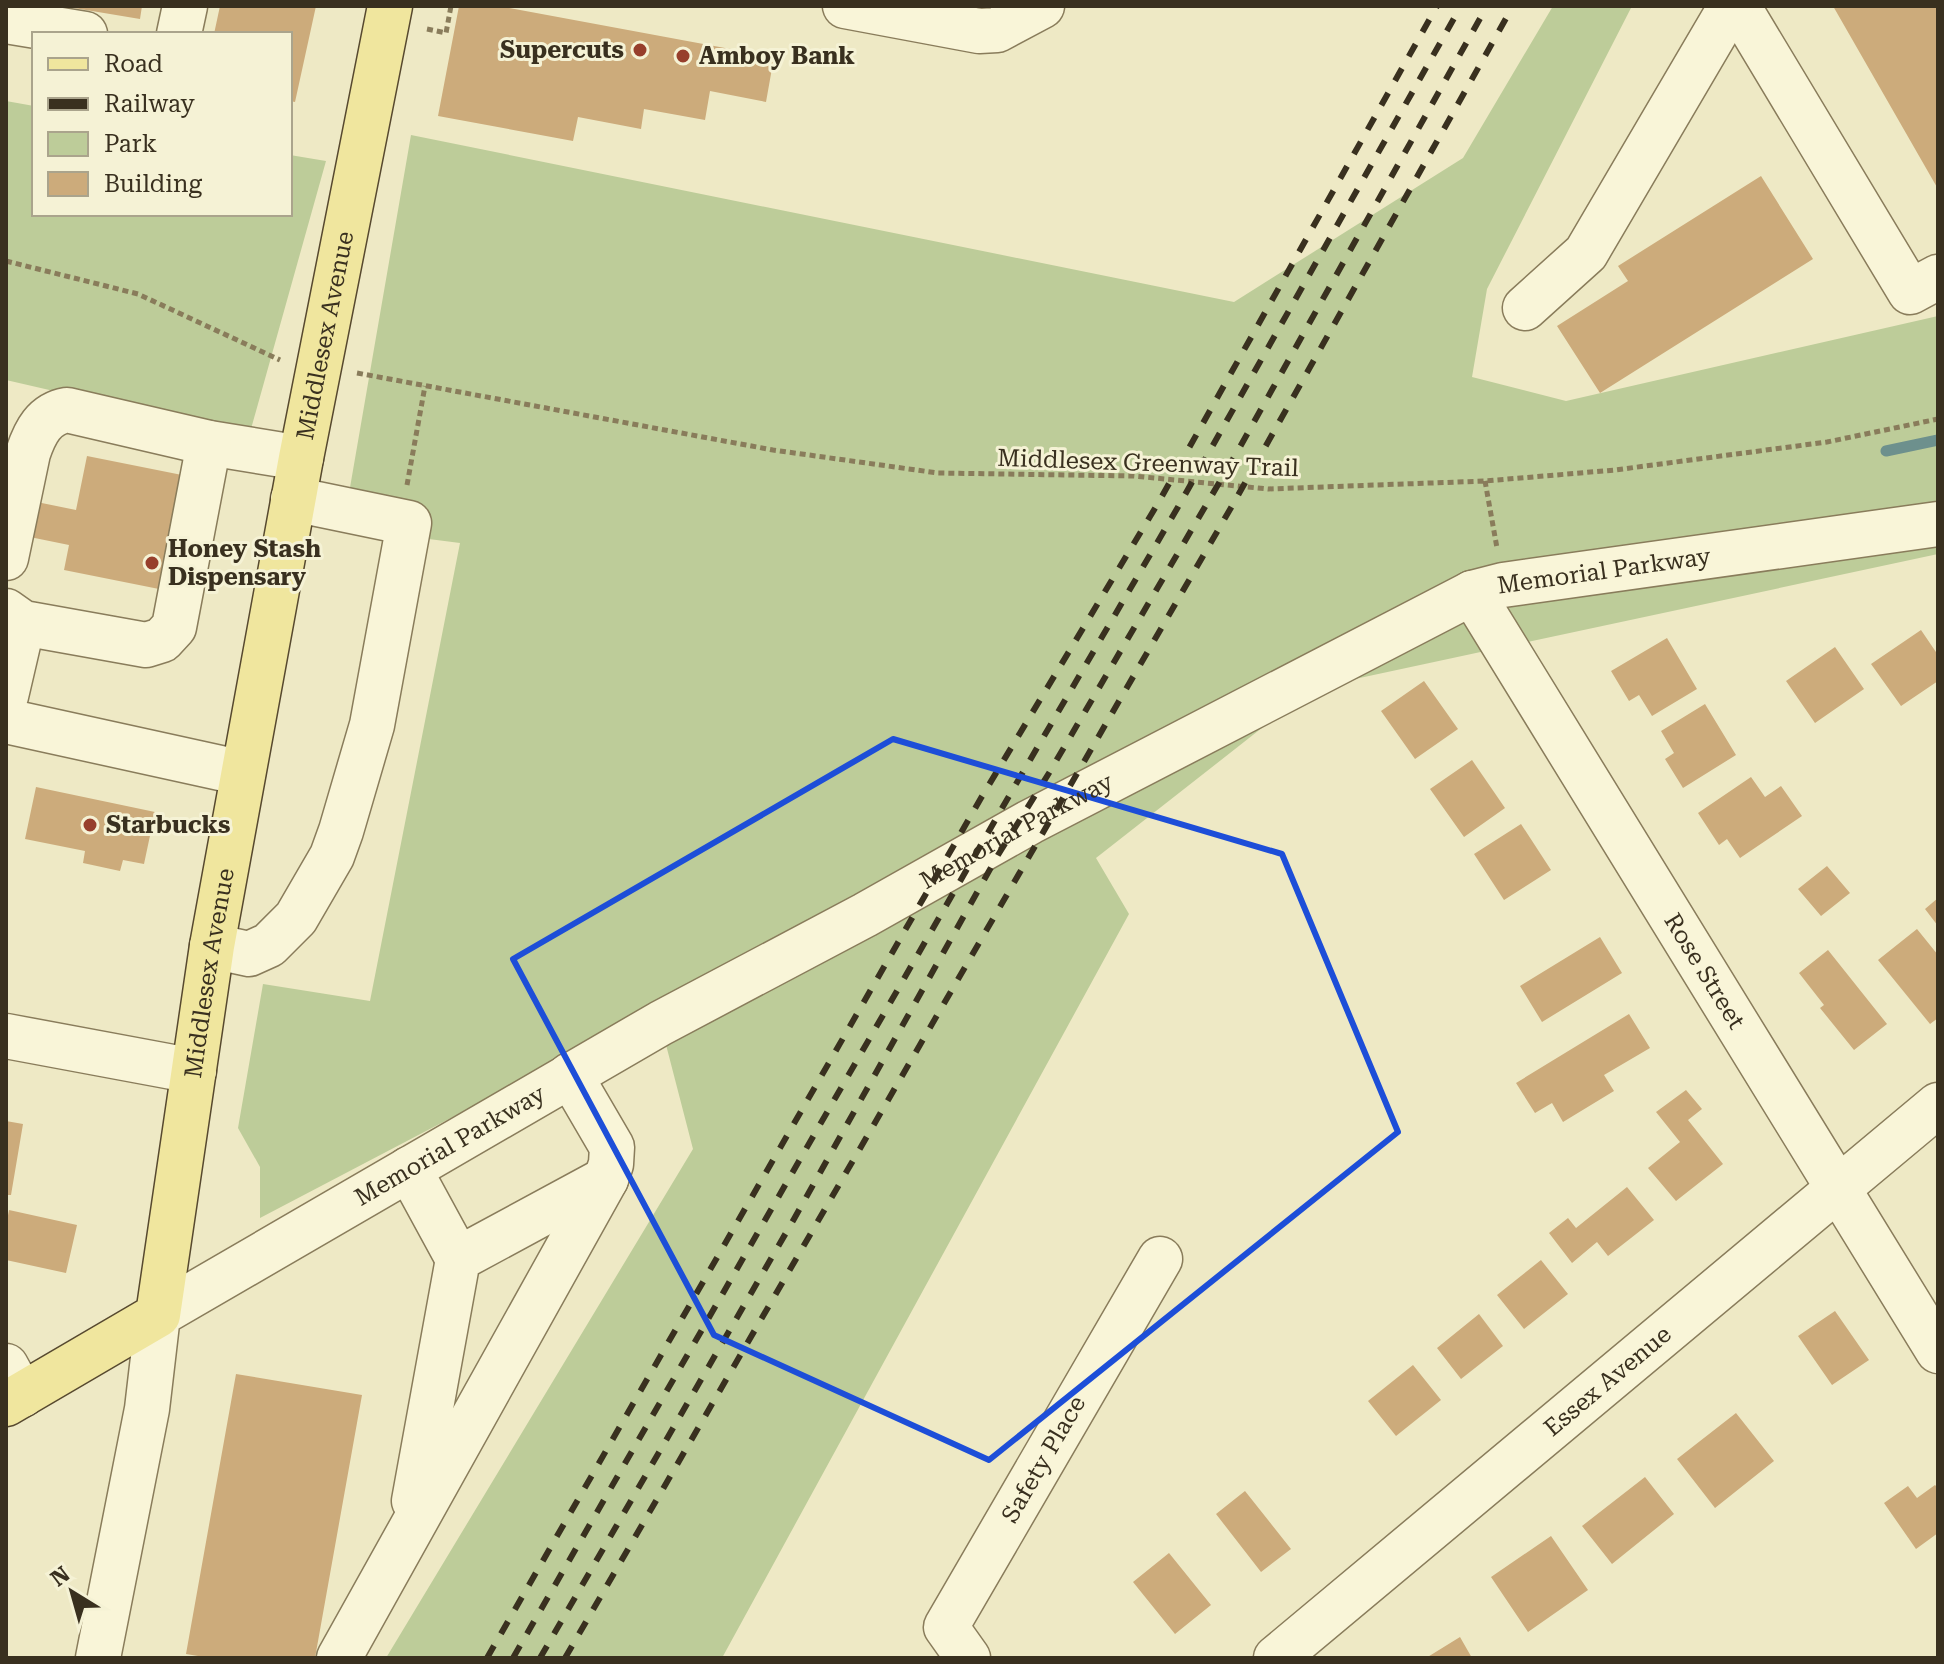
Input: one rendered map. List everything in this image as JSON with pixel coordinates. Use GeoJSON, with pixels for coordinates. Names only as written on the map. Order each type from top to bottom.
{"type":"FeatureCollection","features":[{"type":"Feature","properties":{"kind":"main road","name":"Middlesex Avenue"},"geometry":{"type":"LineString","coordinates":[[158,1315],[212,946],[297,479],[390,6]]}},
{"type":"Feature","properties":{"kind":"main road"},"geometry":{"type":"LineString","coordinates":[[11,1388],[158,1315]]}},
{"type":"Feature","properties":{"kind":"street"},"geometry":{"type":"LineString","coordinates":[[179,32],[185,6]]}},
{"type":"Feature","properties":{"kind":"street"},"geometry":{"type":"LineString","coordinates":[[861,8],[979,31],[997,30],[1042,6]]}},
{"type":"Feature","properties":{"kind":"street"},"geometry":{"type":"LineString","coordinates":[[1525,308],[1586,253],[1731,6]]}},
{"type":"Feature","properties":{"kind":"street"},"geometry":{"type":"LineString","coordinates":[[1738,6],[1924,284]]}},
{"type":"Feature","properties":{"kind":"street"},"geometry":{"type":"LineString","coordinates":[[6,21],[73,32]]}},
{"type":"Feature","properties":{"kind":"street"},"geometry":{"type":"LineString","coordinates":[[6,558],[31,445],[41,424],[57,412],[67,410],[209,443],[409,523],[372,725],[332,856],[296,918],[269,945],[249,954],[212,946]]}},
{"type":"Feature","properties":{"kind":"street"},"geometry":{"type":"LineString","coordinates":[[6,696],[14,617],[146,645],[162,640],[174,627],[209,443]]}},
{"type":"Feature","properties":{"kind":"street","name":"Memorial Parkway"},"geometry":{"type":"LineString","coordinates":[[158,1315],[661,1023],[865,915],[1030,822],[1472,593],[1503,585],[1938,524]]}},
{"type":"Feature","properties":{"kind":"street","name":"Rose Street"},"geometry":{"type":"LineString","coordinates":[[1472,593],[1938,1351]]}},
{"type":"Feature","properties":{"kind":"street"},"geometry":{"type":"LineString","coordinates":[[6,721],[243,773]]}},
{"type":"Feature","properties":{"kind":"street"},"geometry":{"type":"LineString","coordinates":[[6,1036],[194,1071]]}},
{"type":"Feature","properties":{"kind":"street"},"geometry":{"type":"LineString","coordinates":[[339,1658],[606,1179],[612,1147],[570,1075]]}},
{"type":"Feature","properties":{"kind":"street","name":"Essex Avenue"},"geometry":{"type":"LineString","coordinates":[[1276,1658],[1938,1105]]}},
{"type":"Feature","properties":{"kind":"street"},"geometry":{"type":"LineString","coordinates":[[408,1534],[458,1259],[409,1169]]}},
{"type":"Feature","properties":{"kind":"street"},"geometry":{"type":"LineString","coordinates":[[458,1259],[606,1179]]}},
{"type":"Feature","properties":{"kind":"street","name":"Safety Place"},"geometry":{"type":"LineString","coordinates":[[968,1658],[946,1627],[1160,1259]]}},
{"type":"Feature","properties":{"kind":"street","name":"Middlesex Avenue"},"geometry":{"type":"LineString","coordinates":[[98,1658],[147,1409],[158,1315]]}},
{"type":"Feature","properties":{"kind":"path"},"geometry":{"type":"LineString","coordinates":[[427,29],[446,33],[451,6]]}},
{"type":"Feature","properties":{"kind":"path"},"geometry":{"type":"LineString","coordinates":[[6,261],[138,294],[279,360]]}},
{"type":"Feature","properties":{"kind":"path","name":"Middlesex Greenway Trail"},"geometry":{"type":"LineString","coordinates":[[361,374],[762,449],[938,473],[1134,476],[1268,489],[1485,481],[1615,470],[1827,442],[1938,419]]}},
{"type":"Feature","properties":{"kind":"path"},"geometry":{"type":"LineString","coordinates":[[400,521],[425,386]]}},
{"type":"Feature","properties":{"kind":"path"},"geometry":{"type":"LineString","coordinates":[[1485,481],[1496,543]]}},
{"type":"Feature","properties":{"kind":"highlighted area"},"geometry":{"type":"Polygon","coordinates":[[[893,739],[1282,854],[1398,1132],[989,1460],[714,1335],[513,959],[893,739]]]}},
{"type":"Feature","properties":{"kind":"green space"},"geometry":{"type":"Polygon","coordinates":[[[1553,6],[1632,6],[1487,289],[1472,377],[1566,401],[1938,316],[1938,554],[1313,688],[1096,858],[1129,914],[722,1658],[386,1658],[693,1149],[657,1010],[260,1218],[260,1167],[238,1128],[263,984],[370,1001],[460,543],[343,528],[411,135],[1234,302],[1463,158],[1553,6]]]}},
{"type":"Feature","properties":{"kind":"green space"},"geometry":{"type":"Polygon","coordinates":[[[6,101],[32,106],[32,216],[292,216],[292,155],[326,161],[249,436],[6,380],[6,101]]]}},
{"type":"Feature","properties":{"kind":"building"},"geometry":{"type":"Polygon","coordinates":[[[74,6],[142,6],[140,19],[74,6]]]}},
{"type":"Feature","properties":{"kind":"building"},"geometry":{"type":"Polygon","coordinates":[[[220,6],[316,6],[295,102],[292,101],[292,32],[214,32],[220,6]]]}},
{"type":"Feature","properties":{"kind":"building"},"geometry":{"type":"Polygon","coordinates":[[[459,6],[498,6],[774,57],[766,102],[710,91],[705,120],[644,109],[641,129],[578,117],[573,141],[438,116],[459,6]]]}},
{"type":"Feature","properties":{"kind":"building"},"geometry":{"type":"Polygon","coordinates":[[[1833,6],[1938,6],[1938,189],[1833,6]]]}},
{"type":"Feature","properties":{"kind":"building"},"geometry":{"type":"Polygon","coordinates":[[[1761,176],[1813,259],[1600,393],[1557,326],[1628,281],[1618,266],[1761,176]]]}},
{"type":"Feature","properties":{"kind":"building"},"geometry":{"type":"Polygon","coordinates":[[[87,456],[182,475],[159,589],[64,570],[69,545],[20,535],[27,500],[76,510],[87,456]]]}},
{"type":"Feature","properties":{"kind":"building"},"geometry":{"type":"Polygon","coordinates":[[[1921,630],[1938,655],[1938,681],[1901,706],[1871,664],[1921,630]]]}},
{"type":"Feature","properties":{"kind":"building"},"geometry":{"type":"Polygon","coordinates":[[[1667,638],[1697,689],[1652,716],[1639,695],[1629,701],[1611,671],[1667,638]]]}},
{"type":"Feature","properties":{"kind":"building"},"geometry":{"type":"Polygon","coordinates":[[[1835,647],[1864,689],[1815,723],[1786,681],[1835,647]]]}},
{"type":"Feature","properties":{"kind":"building"},"geometry":{"type":"Polygon","coordinates":[[[1424,681],[1458,729],[1415,759],[1381,711],[1424,681]]]}},
{"type":"Feature","properties":{"kind":"building"},"geometry":{"type":"Polygon","coordinates":[[[1705,704],[1736,755],[1683,788],[1665,759],[1674,753],[1661,731],[1705,704]]]}},
{"type":"Feature","properties":{"kind":"building"},"geometry":{"type":"Polygon","coordinates":[[[1472,760],[1505,808],[1464,837],[1430,789],[1472,760]]]}},
{"type":"Feature","properties":{"kind":"building"},"geometry":{"type":"Polygon","coordinates":[[[1751,777],[1765,797],[1781,786],[1802,816],[1740,858],[1727,839],[1719,845],[1698,813],[1751,777]]]}},
{"type":"Feature","properties":{"kind":"building","name":"Starbucks"},"geometry":{"type":"Polygon","coordinates":[[[36,787],[155,812],[144,864],[123,860],[120,871],[83,863],[85,851],[25,839],[36,787]]]}},
{"type":"Feature","properties":{"kind":"building"},"geometry":{"type":"Polygon","coordinates":[[[1521,824],[1551,870],[1504,900],[1474,854],[1521,824]]]}},
{"type":"Feature","properties":{"kind":"building"},"geometry":{"type":"Polygon","coordinates":[[[1827,866],[1850,893],[1821,916],[1798,889],[1827,866]]]}},
{"type":"Feature","properties":{"kind":"building"},"geometry":{"type":"Polygon","coordinates":[[[1938,898],[1938,926],[1925,909],[1938,898]]]}},
{"type":"Feature","properties":{"kind":"building"},"geometry":{"type":"Polygon","coordinates":[[[1917,929],[1938,955],[1938,1018],[1930,1024],[1878,960],[1917,929]]]}},
{"type":"Feature","properties":{"kind":"building"},"geometry":{"type":"Polygon","coordinates":[[[1600,937],[1622,973],[1542,1022],[1520,986],[1600,937]]]}},
{"type":"Feature","properties":{"kind":"building"},"geometry":{"type":"Polygon","coordinates":[[[1828,950],[1887,1024],[1854,1050],[1820,1008],[1824,1005],[1799,973],[1828,950]]]}},
{"type":"Feature","properties":{"kind":"building"},"geometry":{"type":"Polygon","coordinates":[[[1629,1014],[1650,1048],[1604,1075],[1614,1091],[1563,1122],[1552,1103],[1535,1113],[1516,1083],[1629,1014]]]}},
{"type":"Feature","properties":{"kind":"building"},"geometry":{"type":"Polygon","coordinates":[[[1686,1090],[1702,1109],[1688,1120],[1723,1164],[1676,1201],[1648,1168],[1680,1142],[1656,1112],[1686,1090]]]}},
{"type":"Feature","properties":{"kind":"building"},"geometry":{"type":"Polygon","coordinates":[[[6,1121],[23,1124],[11,1195],[6,1195],[6,1121]]]}},
{"type":"Feature","properties":{"kind":"building"},"geometry":{"type":"Polygon","coordinates":[[[1627,1187],[1654,1220],[1608,1256],[1597,1242],[1572,1263],[1549,1233],[1568,1218],[1576,1228],[1627,1187]]]}},
{"type":"Feature","properties":{"kind":"building"},"geometry":{"type":"Polygon","coordinates":[[[9,1210],[77,1225],[66,1273],[6,1260],[9,1210]]]}},
{"type":"Feature","properties":{"kind":"building"},"geometry":{"type":"Polygon","coordinates":[[[1541,1260],[1568,1294],[1524,1329],[1497,1295],[1541,1260]]]}},
{"type":"Feature","properties":{"kind":"building"},"geometry":{"type":"Polygon","coordinates":[[[1835,1311],[1869,1360],[1832,1385],[1798,1336],[1835,1311]]]}},
{"type":"Feature","properties":{"kind":"building"},"geometry":{"type":"Polygon","coordinates":[[[1479,1314],[1503,1346],[1461,1379],[1437,1348],[1479,1314]]]}},
{"type":"Feature","properties":{"kind":"building"},"geometry":{"type":"Polygon","coordinates":[[[1413,1365],[1441,1400],[1396,1436],[1368,1401],[1413,1365]]]}},
{"type":"Feature","properties":{"kind":"building"},"geometry":{"type":"Polygon","coordinates":[[[236,1374],[362,1395],[315,1658],[210,1658],[186,1654],[236,1374]]]}},
{"type":"Feature","properties":{"kind":"building"},"geometry":{"type":"Polygon","coordinates":[[[1736,1413],[1774,1461],[1715,1508],[1677,1459],[1736,1413]]]}},
{"type":"Feature","properties":{"kind":"building"},"geometry":{"type":"Polygon","coordinates":[[[1645,1477],[1674,1514],[1612,1564],[1582,1526],[1645,1477]]]}},
{"type":"Feature","properties":{"kind":"building"},"geometry":{"type":"Polygon","coordinates":[[[1935,1485],[1938,1488],[1938,1533],[1916,1549],[1884,1503],[1908,1486],[1917,1498],[1935,1485]]]}},
{"type":"Feature","properties":{"kind":"building"},"geometry":{"type":"Polygon","coordinates":[[[1245,1491],[1291,1549],[1261,1572],[1216,1514],[1245,1491]]]}},
{"type":"Feature","properties":{"kind":"building"},"geometry":{"type":"Polygon","coordinates":[[[1551,1536],[1588,1590],[1528,1632],[1491,1577],[1551,1536]]]}},
{"type":"Feature","properties":{"kind":"building"},"geometry":{"type":"Polygon","coordinates":[[[1169,1553],[1211,1605],[1175,1634],[1133,1582],[1169,1553]]]}},
{"type":"Feature","properties":{"kind":"building"},"geometry":{"type":"Polygon","coordinates":[[[1460,1637],[1472,1658],[1426,1658],[1460,1637]]]}},
{"type":"Feature","properties":{"kind":"waterway"},"geometry":{"type":"LineString","coordinates":[[1886,451],[1938,440]]}},
{"type":"Feature","properties":{"kind":"railway"},"geometry":{"type":"LineString","coordinates":[[487,1658],[981,798],[1157,505],[1437,6]]}},
{"type":"Feature","properties":{"kind":"railway"},"geometry":{"type":"LineString","coordinates":[[513,1658],[1178,507],[1461,6]]}},
{"type":"Feature","properties":{"kind":"railway"},"geometry":{"type":"LineString","coordinates":[[540,1658],[794,1219],[998,855],[1236,454],[1487,6]]}},
{"type":"Feature","properties":{"kind":"railway"},"geometry":{"type":"LineString","coordinates":[[565,1658],[1232,506],[1513,6]]}},
{"type":"Feature","properties":{"kind":"place","name":"Supercuts"},"geometry":{"type":"Point","coordinates":[640,50]}},
{"type":"Feature","properties":{"kind":"place","name":"Amboy Bank"},"geometry":{"type":"Point","coordinates":[683,56]}},
{"type":"Feature","properties":{"kind":"place","name":"Honey Stash Dispensary"},"geometry":{"type":"Point","coordinates":[152,563]}},
{"type":"Feature","properties":{"kind":"place","name":"Starbucks"},"geometry":{"type":"Point","coordinates":[90,825]}}]}
